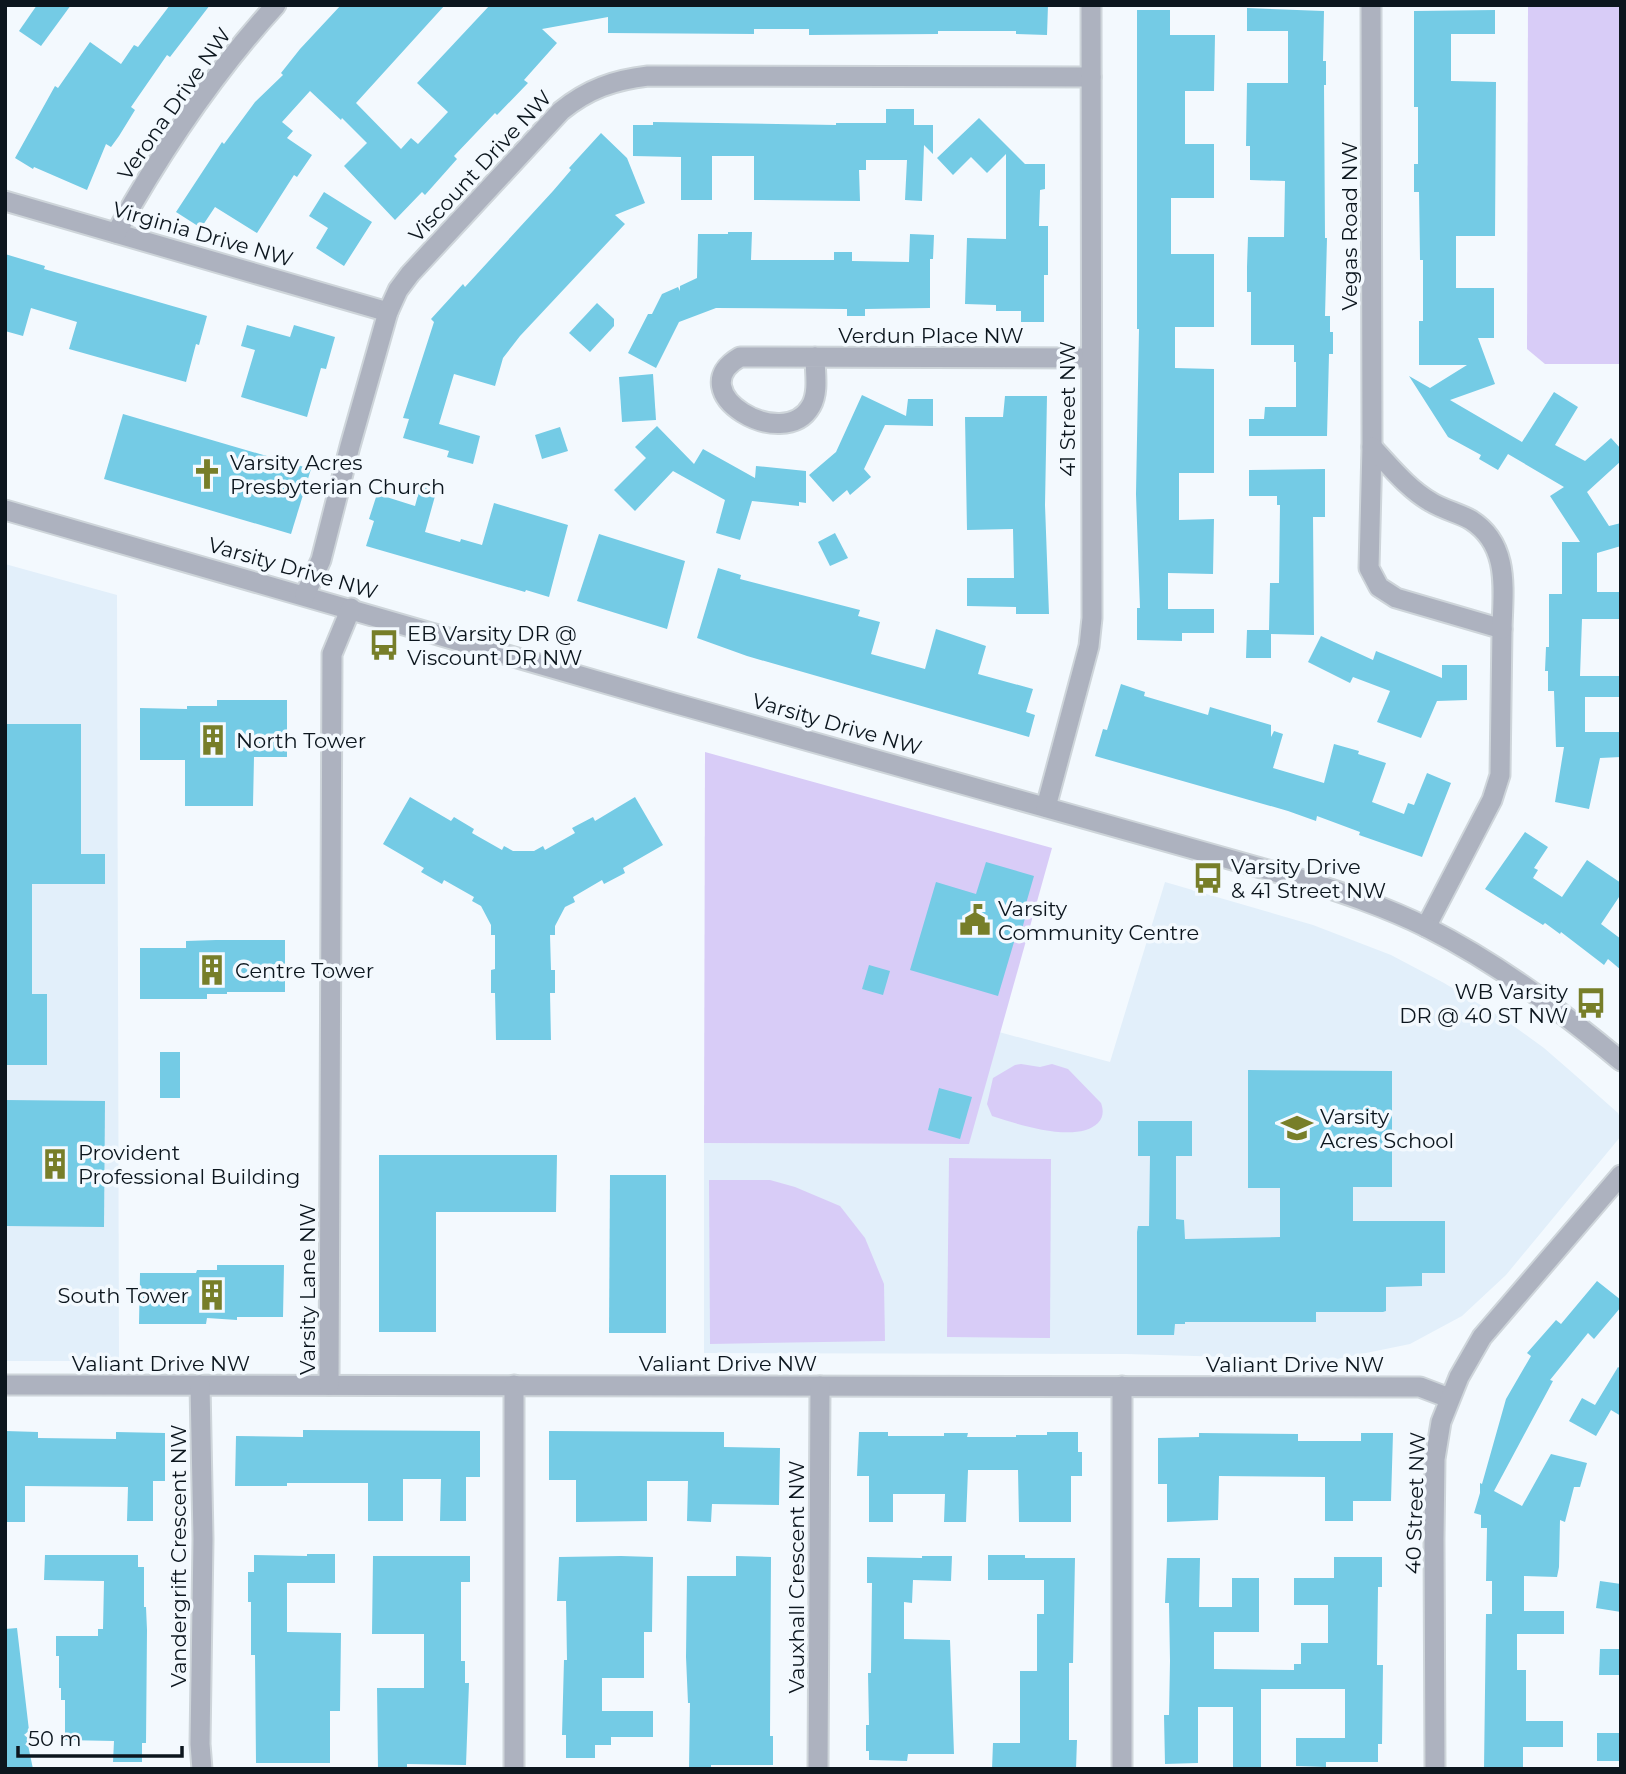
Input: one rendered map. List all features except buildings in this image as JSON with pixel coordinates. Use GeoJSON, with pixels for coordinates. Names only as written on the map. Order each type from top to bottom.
{"type":"FeatureCollection","features":[{"type":"Feature","properties":{"kind":"street","name":"Verona Drive NW"},"geometry":{"type":"LineString","coordinates":[[116,233],[171,140],[207,89],[276,5]]}},
{"type":"Feature","properties":{"kind":"street","name":"41 Street NW"},"geometry":{"type":"LineString","coordinates":[[1046,807],[1089,646],[1091,618],[1091,5]]}},
{"type":"Feature","properties":{"kind":"street","name":"Vegas Road NW"},"geometry":{"type":"LineString","coordinates":[[1371,5],[1372,447],[1369,568],[1379,587],[1396,598],[1502,629]]}},
{"type":"Feature","properties":{"kind":"street","name":"Viscount Drive NW"},"geometry":{"type":"LineString","coordinates":[[305,595],[321,560],[388,312],[398,290],[561,111],[588,92],[608,83],[648,76],[1091,77]]}},
{"type":"Feature","properties":{"kind":"street","name":"Virginia Drive NW"},"geometry":{"type":"LineString","coordinates":[[5,201],[388,312]]}},
{"type":"Feature","properties":{"kind":"street","name":"Verdun Place NW"},"geometry":{"type":"LineString","coordinates":[[815,357],[814,399],[810,408],[796,420],[780,423],[760,420],[740,411],[725,397],[722,378],[726,369],[740,356],[1090,358]]}},
{"type":"Feature","properties":{"kind":"street"},"geometry":{"type":"LineString","coordinates":[[1372,447],[1430,502],[1471,520],[1495,544],[1503,570],[1500,775],[1492,800],[1426,927]]}},
{"type":"Feature","properties":{"kind":"street","name":"Varsity Drive NW"},"geometry":{"type":"LineString","coordinates":[[5,510],[670,702],[1300,879],[1353,897],[1426,927],[1495,965],[1560,1010],[1621,1061]]}},
{"type":"Feature","properties":{"kind":"street","name":"Varsity Lane NW"},"geometry":{"type":"LineString","coordinates":[[330,1385],[332,654],[351,608]]}},
{"type":"Feature","properties":{"kind":"street","name":"40 Street NW"},"geometry":{"type":"LineString","coordinates":[[1435,1769],[1436,1459],[1441,1422],[1449,1398],[1482,1338],[1621,1175]]}},
{"type":"Feature","properties":{"kind":"street","name":"Valiant Drive NW"},"geometry":{"type":"LineString","coordinates":[[5,1385],[1420,1387],[1449,1398]]}},
{"type":"Feature","properties":{"kind":"street","name":"Vandergrift Crescent NW"},"geometry":{"type":"LineString","coordinates":[[200,1385],[203,1539],[200,1744],[202,1769]]}},
{"type":"Feature","properties":{"kind":"street"},"geometry":{"type":"LineString","coordinates":[[513,1385],[514,1769]]}},
{"type":"Feature","properties":{"kind":"street","name":"Vauxhall Crescent NW"},"geometry":{"type":"LineString","coordinates":[[818,1769],[820,1386]]}},
{"type":"Feature","properties":{"kind":"street"},"geometry":{"type":"LineString","coordinates":[[1122,1386],[1122,1769]]}},
{"type":"Feature","properties":{"kind":"shaded area"},"geometry":{"type":"Polygon","coordinates":[[[1528,5],[1621,5],[1621,364],[1545,364],[1527,349],[1528,5]]]}},
{"type":"Feature","properties":{"kind":"shaded area"},"geometry":{"type":"Polygon","coordinates":[[[5,564],[117,595],[119,1361],[5,1361],[5,564]]]}},
{"type":"Feature","properties":{"kind":"shaded area"},"geometry":{"type":"Polygon","coordinates":[[[705,752],[1052,848],[969,1144],[704,1143],[705,752]]]}},
{"type":"Feature","properties":{"kind":"shaded area","name":"Varsity Acres School"},"geometry":{"type":"Polygon","coordinates":[[[1165,882],[1313,925],[1391,955],[1444,983],[1504,1019],[1544,1048],[1618,1113],[1621,1136],[1506,1275],[1462,1316],[1410,1344],[1332,1360],[1126,1354],[704,1353],[704,1143],[968,1144],[999,1032],[1110,1062],[1165,882]]]}},
{"type":"Feature","properties":{"kind":"shaded area"},"geometry":{"type":"Polygon","coordinates":[[[1021,1064],[1040,1067],[1052,1064],[1068,1069],[1101,1103],[1103,1114],[1100,1121],[1088,1129],[1062,1132],[992,1116],[987,1104],[993,1078],[1021,1064]]]}},
{"type":"Feature","properties":{"kind":"shaded area"},"geometry":{"type":"Polygon","coordinates":[[[949,1158],[1051,1159],[1050,1338],[947,1337],[949,1158]]]}},
{"type":"Feature","properties":{"kind":"shaded area"},"geometry":{"type":"Polygon","coordinates":[[[709,1180],[770,1180],[795,1187],[840,1206],[865,1238],[884,1284],[885,1341],[710,1344],[709,1180]]]}},
{"type":"Feature","properties":{"kind":"place","name":"Varsity Acres Presbyterian Church"},"geometry":{"type":"Point","coordinates":[207,474]}},
{"type":"Feature","properties":{"kind":"place","name":"EB Varsity DR @ Viscount DR NW"},"geometry":{"type":"Point","coordinates":[384,645]}},
{"type":"Feature","properties":{"kind":"place","name":"North Tower"},"geometry":{"type":"Point","coordinates":[213,740]}},
{"type":"Feature","properties":{"kind":"place","name":"Varsity Drive & 41 Street NW"},"geometry":{"type":"Point","coordinates":[1208,878]}},
{"type":"Feature","properties":{"kind":"place","name":"Varsity Community Centre"},"geometry":{"type":"Point","coordinates":[975,920]}},
{"type":"Feature","properties":{"kind":"place","name":"Centre Tower"},"geometry":{"type":"Point","coordinates":[212,970]}},
{"type":"Feature","properties":{"kind":"place","name":"WB Varsity DR @ 40 ST NW"},"geometry":{"type":"Point","coordinates":[1591,1003]}},
{"type":"Feature","properties":{"kind":"place","name":"Varsity Acres School"},"geometry":{"type":"Point","coordinates":[1297,1128]}},
{"type":"Feature","properties":{"kind":"place","name":"Provident Professional Building"},"geometry":{"type":"Point","coordinates":[55,1164]}},
{"type":"Feature","properties":{"kind":"place","name":"South Tower"},"geometry":{"type":"Point","coordinates":[212,1295]}}]}
